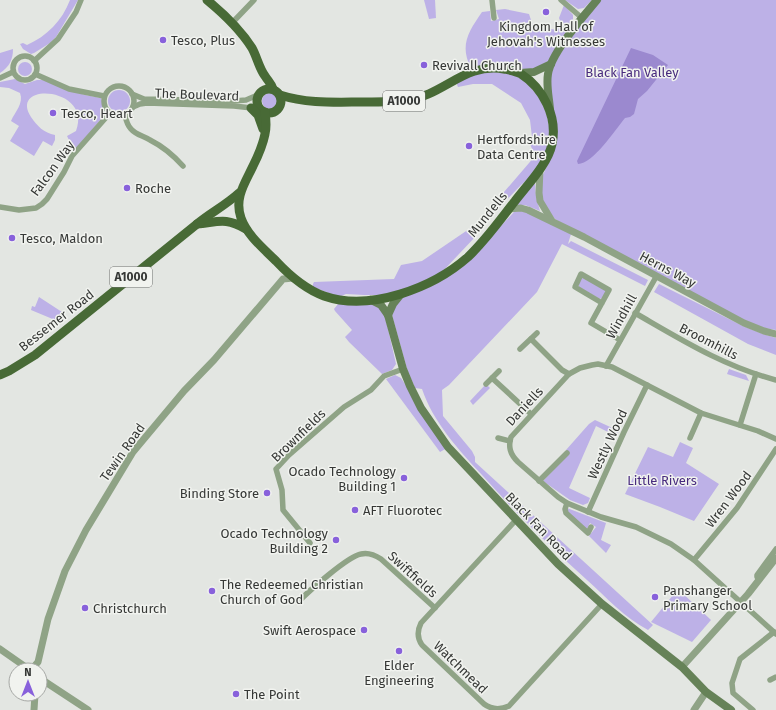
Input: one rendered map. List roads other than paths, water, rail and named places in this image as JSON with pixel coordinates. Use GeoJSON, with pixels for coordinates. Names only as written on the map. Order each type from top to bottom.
{"type":"FeatureCollection","features":[{"type":"Feature","properties":{"kind":"main road"},"geometry":{"type":"LineString","coordinates":[[207,0],[232,23],[252,48],[265,77],[269,80],[282,100],[279,109],[273,113],[259,110],[258,115],[265,134]]}},
{"type":"Feature","properties":{"kind":"main road"},"geometry":{"type":"LineString","coordinates":[[550,109],[547,82],[551,64],[582,18],[597,0]]}},
{"type":"Feature","properties":{"kind":"main road"},"geometry":{"type":"LineString","coordinates":[[520,73],[534,72],[551,64]]}},
{"type":"Feature","properties":{"kind":"main road","name":"A1000"},"geometry":{"type":"LineString","coordinates":[[260,93],[266,89],[293,99],[316,102],[409,100],[430,94],[466,74],[481,69],[493,68],[520,73]]}},
{"type":"Feature","properties":{"kind":"main road","name":"Mundells"},"geometry":{"type":"LineString","coordinates":[[259,110],[266,126],[265,134],[258,156],[239,193],[240,215],[246,229],[283,269],[288,279],[329,297],[343,300],[371,300],[401,294],[412,290],[437,278],[456,266],[484,240],[540,168],[553,143],[553,123],[550,109],[540,91],[520,73]]}},
{"type":"Feature","properties":{"kind":"main road","name":"A1000"},"geometry":{"type":"LineString","coordinates":[[259,110],[257,102],[265,77]]}},
{"type":"Feature","properties":{"kind":"main road","name":"Bessemer Road"},"geometry":{"type":"LineString","coordinates":[[1,376],[35,355],[196,224],[228,203],[239,193]]}},
{"type":"Feature","properties":{"kind":"main road","name":"A1000"},"geometry":{"type":"LineString","coordinates":[[196,224],[227,221],[235,223],[246,229]]}},
{"type":"Feature","properties":{"kind":"main road"},"geometry":{"type":"LineString","coordinates":[[388,315],[393,304],[401,294]]}},
{"type":"Feature","properties":{"kind":"main road"},"geometry":{"type":"LineString","coordinates":[[371,300],[381,305],[388,315]]}},
{"type":"Feature","properties":{"kind":"main road","name":"Black Fan Road"},"geometry":{"type":"LineString","coordinates":[[388,315],[402,369],[421,408],[448,448],[558,564],[602,604],[682,666],[706,692],[731,710]]}},
{"type":"Feature","properties":{"kind":"street"},"geometry":{"type":"LineString","coordinates":[[34,61],[58,39],[76,12],[81,0]]}},
{"type":"Feature","properties":{"kind":"street"},"geometry":{"type":"LineString","coordinates":[[232,23],[254,0]]}},
{"type":"Feature","properties":{"kind":"street"},"geometry":{"type":"LineString","coordinates":[[492,0],[494,18]]}},
{"type":"Feature","properties":{"kind":"street"},"geometry":{"type":"LineString","coordinates":[[561,0],[582,18]]}},
{"type":"Feature","properties":{"kind":"street"},"geometry":{"type":"LineString","coordinates":[[24,56],[32,58],[37,67],[35,74],[29,79],[21,80],[13,72],[13,64],[17,58],[24,56]]}},
{"type":"Feature","properties":{"kind":"street"},"geometry":{"type":"LineString","coordinates":[[0,78],[13,72]]}},
{"type":"Feature","properties":{"kind":"street"},"geometry":{"type":"LineString","coordinates":[[35,74],[69,89],[104,96]]}},
{"type":"Feature","properties":{"kind":"street"},"geometry":{"type":"LineString","coordinates":[[117,86],[126,87],[134,98],[133,107],[125,115],[118,116],[110,113],[105,107],[104,96],[109,89],[117,86]]}},
{"type":"Feature","properties":{"kind":"street","name":"The Boulevard"},"geometry":{"type":"LineString","coordinates":[[132,94],[144,99],[234,101],[246,100],[260,93]]}},
{"type":"Feature","properties":{"kind":"street","name":"The Boulevard"},"geometry":{"type":"LineString","coordinates":[[133,107],[147,103],[234,106],[259,110]]}},
{"type":"Feature","properties":{"kind":"street","name":"Falcon Way"},"geometry":{"type":"LineString","coordinates":[[0,207],[19,210],[36,208],[42,204],[47,199],[64,172],[72,156],[110,113]]}},
{"type":"Feature","properties":{"kind":"street"},"geometry":{"type":"LineString","coordinates":[[125,115],[126,123],[130,129],[136,134],[154,142],[178,160],[183,166]]}},
{"type":"Feature","properties":{"kind":"street"},"geometry":{"type":"LineString","coordinates":[[540,168],[540,201],[552,221]]}},
{"type":"Feature","properties":{"kind":"street","name":"Herns Way"},"geometry":{"type":"LineString","coordinates":[[508,209],[524,208],[552,221],[744,323],[776,334]]}},
{"type":"Feature","properties":{"kind":"street"},"geometry":{"type":"LineString","coordinates":[[602,303],[575,287],[581,274],[609,290],[602,303],[591,323],[620,340]]}},
{"type":"Feature","properties":{"kind":"street","name":"Windhill"},"geometry":{"type":"LineString","coordinates":[[606,366],[656,277]]}},
{"type":"Feature","properties":{"kind":"street","name":"Tewin Road"},"geometry":{"type":"LineString","coordinates":[[38,662],[48,619],[65,571],[86,530],[133,452],[184,391],[288,279]]}},
{"type":"Feature","properties":{"kind":"street","name":"Broomhills"},"geometry":{"type":"LineString","coordinates":[[635,313],[714,357],[733,366],[776,380]]}},
{"type":"Feature","properties":{"kind":"street"},"geometry":{"type":"LineString","coordinates":[[520,348],[537,333]]}},
{"type":"Feature","properties":{"kind":"street"},"geometry":{"type":"LineString","coordinates":[[531,339],[562,370],[570,374]]}},
{"type":"Feature","properties":{"kind":"street","name":"Daniells"},"geometry":{"type":"LineString","coordinates":[[775,633],[694,560],[671,544],[658,536],[636,527],[588,512],[567,503],[512,456],[509,448],[511,437],[570,374],[586,366],[598,364],[606,366],[647,385],[701,413],[758,431],[776,439]]}},
{"type":"Feature","properties":{"kind":"street","name":"Brownfields"},"geometry":{"type":"LineString","coordinates":[[310,543],[283,510],[282,490],[276,469],[289,455],[344,407],[371,390],[384,376],[402,369]]}},
{"type":"Feature","properties":{"kind":"street"},"geometry":{"type":"LineString","coordinates":[[486,384],[499,371]]}},
{"type":"Feature","properties":{"kind":"street"},"geometry":{"type":"LineString","coordinates":[[740,425],[756,374]]}},
{"type":"Feature","properties":{"kind":"street"},"geometry":{"type":"LineString","coordinates":[[492,378],[531,414]]}},
{"type":"Feature","properties":{"kind":"street","name":"Westly Wood"},"geometry":{"type":"LineString","coordinates":[[588,512],[647,385]]}},
{"type":"Feature","properties":{"kind":"street"},"geometry":{"type":"LineString","coordinates":[[690,438],[701,413]]}},
{"type":"Feature","properties":{"kind":"street"},"geometry":{"type":"LineString","coordinates":[[498,438],[510,441]]}},
{"type":"Feature","properties":{"kind":"street","name":"Wren Wood"},"geometry":{"type":"LineString","coordinates":[[694,560],[737,508],[776,449]]}},
{"type":"Feature","properties":{"kind":"street"},"geometry":{"type":"LineString","coordinates":[[540,481],[567,453]]}},
{"type":"Feature","properties":{"kind":"street"},"geometry":{"type":"LineString","coordinates":[[567,503],[565,509],[566,513],[588,533],[591,527]]}},
{"type":"Feature","properties":{"kind":"street","name":"Watchmead"},"geometry":{"type":"LineString","coordinates":[[516,520],[419,627],[418,636],[420,642],[484,704],[492,709],[501,709],[509,706],[602,604]]}},
{"type":"Feature","properties":{"kind":"street"},"geometry":{"type":"LineString","coordinates":[[760,580],[757,575],[776,549]]}},
{"type":"Feature","properties":{"kind":"street","name":"Swiftfields"},"geometry":{"type":"LineString","coordinates":[[298,602],[323,579],[354,556],[366,553],[374,555],[381,560],[435,608]]}},
{"type":"Feature","properties":{"kind":"street"},"geometry":{"type":"LineString","coordinates":[[682,666],[740,603],[760,580],[776,558]]}},
{"type":"Feature","properties":{"kind":"street"},"geometry":{"type":"LineString","coordinates":[[753,710],[733,693],[732,683],[740,659],[775,633]]}},
{"type":"Feature","properties":{"kind":"street"},"geometry":{"type":"LineString","coordinates":[[0,648],[19,662]]}},
{"type":"Feature","properties":{"kind":"street"},"geometry":{"type":"LineString","coordinates":[[0,653],[13,662]]}},
{"type":"Feature","properties":{"kind":"street"},"geometry":{"type":"LineString","coordinates":[[770,680],[776,677]]}},
{"type":"Feature","properties":{"kind":"street"},"geometry":{"type":"LineString","coordinates":[[48,684],[88,710]]}},
{"type":"Feature","properties":{"kind":"street"},"geometry":{"type":"LineString","coordinates":[[694,710],[706,692]]}},
{"type":"Feature","properties":{"kind":"place","name":"Kingdom Hall of Jehovah's Witnesses"},"geometry":{"type":"Point","coordinates":[546,12]}},
{"type":"Feature","properties":{"kind":"place","name":"Tesco, Plus"},"geometry":{"type":"Point","coordinates":[163,40]}},
{"type":"Feature","properties":{"kind":"place","name":"Revivall Church"},"geometry":{"type":"Point","coordinates":[424,65]}},
{"type":"Feature","properties":{"kind":"place","name":"Tesco, Heart"},"geometry":{"type":"Point","coordinates":[53,113]}},
{"type":"Feature","properties":{"kind":"place","name":"Hertfordshire Data Centre"},"geometry":{"type":"Point","coordinates":[469,146]}},
{"type":"Feature","properties":{"kind":"place","name":"Roche"},"geometry":{"type":"Point","coordinates":[127,188]}},
{"type":"Feature","properties":{"kind":"place","name":"Tesco, Maldon"},"geometry":{"type":"Point","coordinates":[12,238]}},
{"type":"Feature","properties":{"kind":"place","name":"Ocado Technology Building 1"},"geometry":{"type":"Point","coordinates":[404,478]}},
{"type":"Feature","properties":{"kind":"place","name":"Binding Store"},"geometry":{"type":"Point","coordinates":[267,493]}},
{"type":"Feature","properties":{"kind":"place","name":"AFT Fluorotec"},"geometry":{"type":"Point","coordinates":[355,510]}},
{"type":"Feature","properties":{"kind":"place","name":"Ocado Technology Building 2"},"geometry":{"type":"Point","coordinates":[336,540]}},
{"type":"Feature","properties":{"kind":"place","name":"The Redeemed Christian Church of God"},"geometry":{"type":"Point","coordinates":[212,591]}},
{"type":"Feature","properties":{"kind":"place","name":"Panshanger Primary School"},"geometry":{"type":"Point","coordinates":[655,597]}},
{"type":"Feature","properties":{"kind":"place","name":"Christchurch"},"geometry":{"type":"Point","coordinates":[85,608]}},
{"type":"Feature","properties":{"kind":"place","name":"Swift Aerospace"},"geometry":{"type":"Point","coordinates":[364,630]}},
{"type":"Feature","properties":{"kind":"place","name":"Elder Engineering"},"geometry":{"type":"Point","coordinates":[399,651]}},
{"type":"Feature","properties":{"kind":"place","name":"The Point"},"geometry":{"type":"Point","coordinates":[236,694]}},
{"type":"Feature","properties":{"kind":"park label","name":"Black Fan Valley"},"geometry":{"type":"Point","coordinates":[632,72]}},
{"type":"Feature","properties":{"kind":"park label","name":"Little Rivers"},"geometry":{"type":"Point","coordinates":[662,480]}}]}
